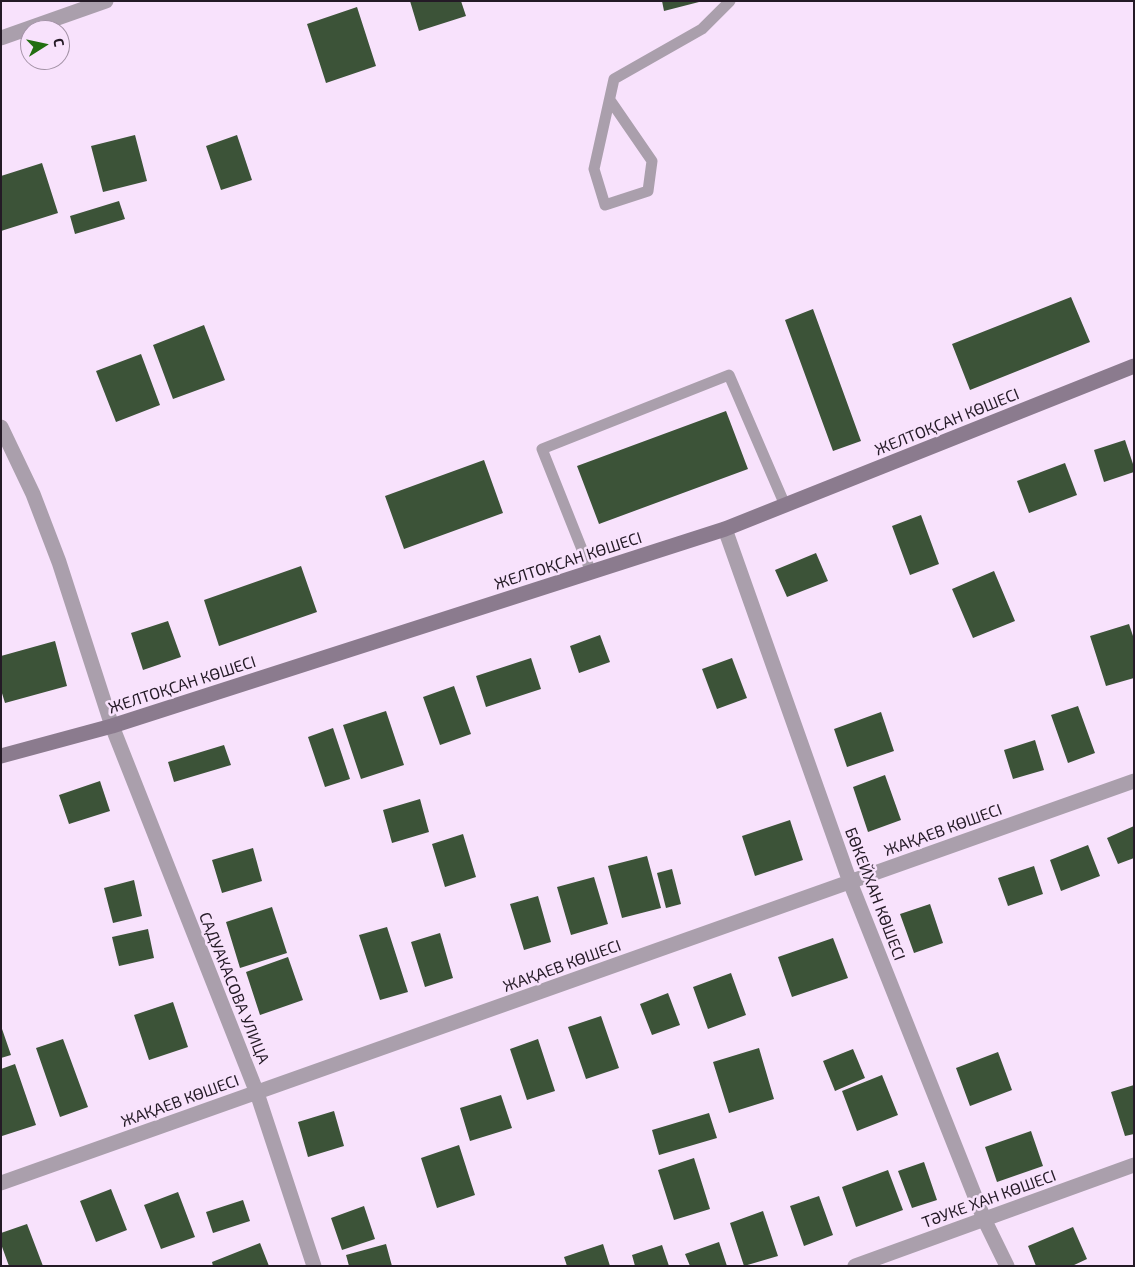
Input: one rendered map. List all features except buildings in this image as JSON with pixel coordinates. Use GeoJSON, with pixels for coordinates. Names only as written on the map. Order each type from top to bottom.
{"type":"FeatureCollection","features":[{"type":"Feature","properties":{"kind":"street"},"geometry":{"type":"LineString","coordinates":[[1,38],[106,1]]}},
{"type":"Feature","properties":{"kind":"street","name":"ЖЕЛТОҚСАН КӨШЕСІ"},"geometry":{"type":"LineString","coordinates":[[1,756],[112,726],[725,530],[1134,366]]}},
{"type":"Feature","properties":{"kind":"street","name":"САДУАКАСОВА УЛИЦА"},"geometry":{"type":"LineString","coordinates":[[1,427],[33,494],[59,562],[112,726],[257,1093],[314,1266]]}},
{"type":"Feature","properties":{"kind":"street","name":"БӨКЕЙХАН КӨШЕСІ"},"geometry":{"type":"LineString","coordinates":[[725,530],[850,882],[984,1219],[1007,1266]]}},
{"type":"Feature","properties":{"kind":"street","name":"ЖАҚАЕВ КӨШЕСІ"},"geometry":{"type":"LineString","coordinates":[[1,1184],[1134,781]]}},
{"type":"Feature","properties":{"kind":"street","name":"ТӘУКЕ ХАН КӨШЕСІ"},"geometry":{"type":"LineString","coordinates":[[856,1266],[1134,1165]]}},
{"type":"Feature","properties":{"kind":"lane"},"geometry":{"type":"LineString","coordinates":[[610,100],[652,161],[648,191],[605,205],[594,169],[614,79],[702,29],[730,1]]}},
{"type":"Feature","properties":{"kind":"lane"},"geometry":{"type":"LineString","coordinates":[[591,572],[542,449],[729,375],[785,506]]}}]}
